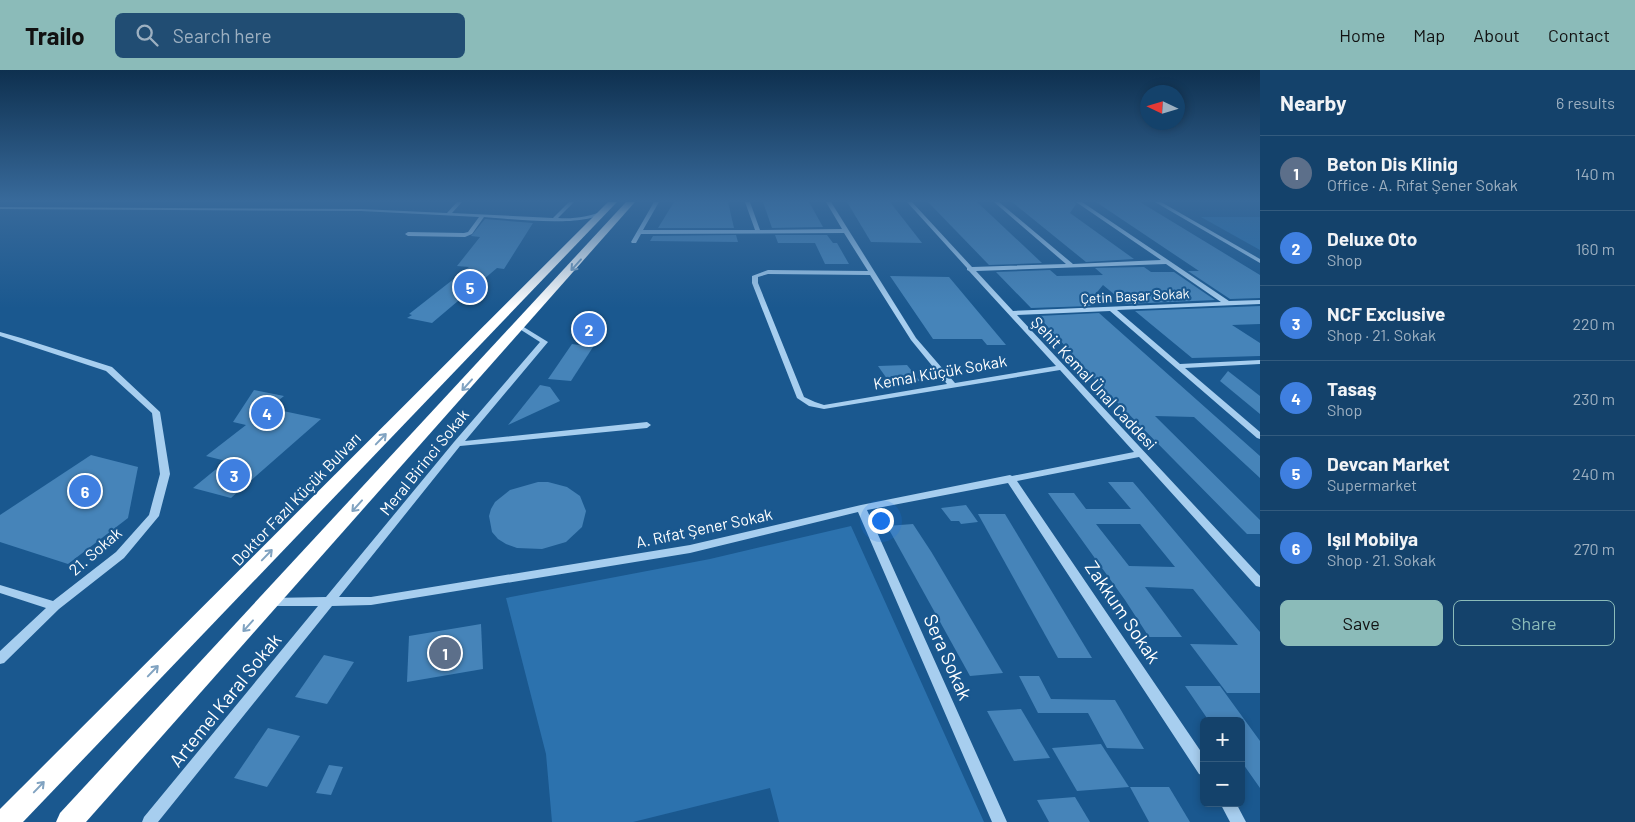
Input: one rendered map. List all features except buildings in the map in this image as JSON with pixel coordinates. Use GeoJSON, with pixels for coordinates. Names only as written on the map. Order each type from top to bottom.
{"type":"FeatureCollection","features":[{"type":"Feature","properties":{"kind":"highway","name":"Doktor Fazıl Küçük Bulvarı"},"geometry":{"type":"LineString","coordinates":[[5,822],[580,237]]}},
{"type":"Feature","properties":{"kind":"highway"},"geometry":{"type":"LineString","coordinates":[[69,822],[600,237]]}},
{"type":"Feature","properties":{"kind":"street"},"geometry":{"type":"LineString","coordinates":[[634,242],[636,237]]}},
{"type":"Feature","properties":{"kind":"street"},"geometry":{"type":"LineString","coordinates":[[849,237],[913,339],[952,385]]}},
{"type":"Feature","properties":{"kind":"street","name":"Şehit Kemal Ünal Caddesi"},"geometry":{"type":"LineString","coordinates":[[940,237],[1260,583]]}},
{"type":"Feature","properties":{"kind":"street"},"geometry":{"type":"LineString","coordinates":[[1038,237],[1072,265]]}},
{"type":"Feature","properties":{"kind":"street"},"geometry":{"type":"LineString","coordinates":[[1129,237],[1230,304]]}},
{"type":"Feature","properties":{"kind":"street"},"geometry":{"type":"LineString","coordinates":[[1218,237],[1260,261]]}},
{"type":"Feature","properties":{"kind":"street"},"geometry":{"type":"LineString","coordinates":[[968,269],[1166,262]]}},
{"type":"Feature","properties":{"kind":"street","name":"Kemal Küçük Sokak"},"geometry":{"type":"LineString","coordinates":[[871,273],[768,272],[755,276],[755,283],[801,398],[812,404],[824,407],[1060,368]]}},
{"type":"Feature","properties":{"kind":"street","name":"Çetin Başar Sokak"},"geometry":{"type":"LineString","coordinates":[[1011,313],[1260,302]]}},
{"type":"Feature","properties":{"kind":"street"},"geometry":{"type":"LineString","coordinates":[[1112,309],[1260,436]]}},
{"type":"Feature","properties":{"kind":"street","name":"Meral Birinci Sokak"},"geometry":{"type":"LineString","coordinates":[[330,602],[457,444],[544,342],[520,327]]}},
{"type":"Feature","properties":{"kind":"street","name":"21. Sokak"},"geometry":{"type":"LineString","coordinates":[[0,334],[109,369],[156,412],[165,474],[154,516],[120,555],[54,606],[0,659]]}},
{"type":"Feature","properties":{"kind":"street"},"geometry":{"type":"LineString","coordinates":[[1177,366],[1260,362]]}},
{"type":"Feature","properties":{"kind":"street"},"geometry":{"type":"LineString","coordinates":[[457,444],[647,425]]}},
{"type":"Feature","properties":{"kind":"street","name":"A. Rıfat Şener Sokak"},"geometry":{"type":"LineString","coordinates":[[270,602],[371,601],[690,549],[861,508],[1140,454]]}},
{"type":"Feature","properties":{"kind":"street","name":"Zakkum Sokak"},"geometry":{"type":"LineString","coordinates":[[1010,478],[1200,763]]}},
{"type":"Feature","properties":{"kind":"street","name":"Sera Sokak"},"geometry":{"type":"LineString","coordinates":[[861,508],[1000,822]]}},
{"type":"Feature","properties":{"kind":"street"},"geometry":{"type":"LineString","coordinates":[[0,589],[54,606]]}},
{"type":"Feature","properties":{"kind":"street","name":"Artemel Karal Sokak"},"geometry":{"type":"LineString","coordinates":[[149,822],[330,602]]}},
{"type":"Feature","properties":{"kind":"street"},"geometry":{"type":"LineString","coordinates":[[1230,807],[1239,822]]}},
{"type":"Feature","properties":{"kind":"shaded area"},"geometry":{"type":"Polygon","coordinates":[[[1237,237],[1260,237],[1260,250],[1237,237]]]}},
{"type":"Feature","properties":{"kind":"shaded area"},"geometry":{"type":"Polygon","coordinates":[[[851,526],[984,822],[779,822],[770,788],[633,822],[552,822],[546,754],[506,598],[710,559],[851,526]]]}},
{"type":"Feature","properties":{"kind":"place","name":"Devcan Market"},"geometry":{"type":"Point","coordinates":[470,287]}},
{"type":"Feature","properties":{"kind":"place","name":"Deluxe Oto"},"geometry":{"type":"Point","coordinates":[589,329]}},
{"type":"Feature","properties":{"kind":"place","name":"Tasaş"},"geometry":{"type":"Point","coordinates":[267,413]}},
{"type":"Feature","properties":{"kind":"place","name":"NCF Exclusive"},"geometry":{"type":"Point","coordinates":[234,475]}},
{"type":"Feature","properties":{"kind":"place","name":"Işıl Mobilya"},"geometry":{"type":"Point","coordinates":[85,491]}},
{"type":"Feature","properties":{"kind":"place","name":"Beton Dis Klinig"},"geometry":{"type":"Point","coordinates":[445,653]}}]}
